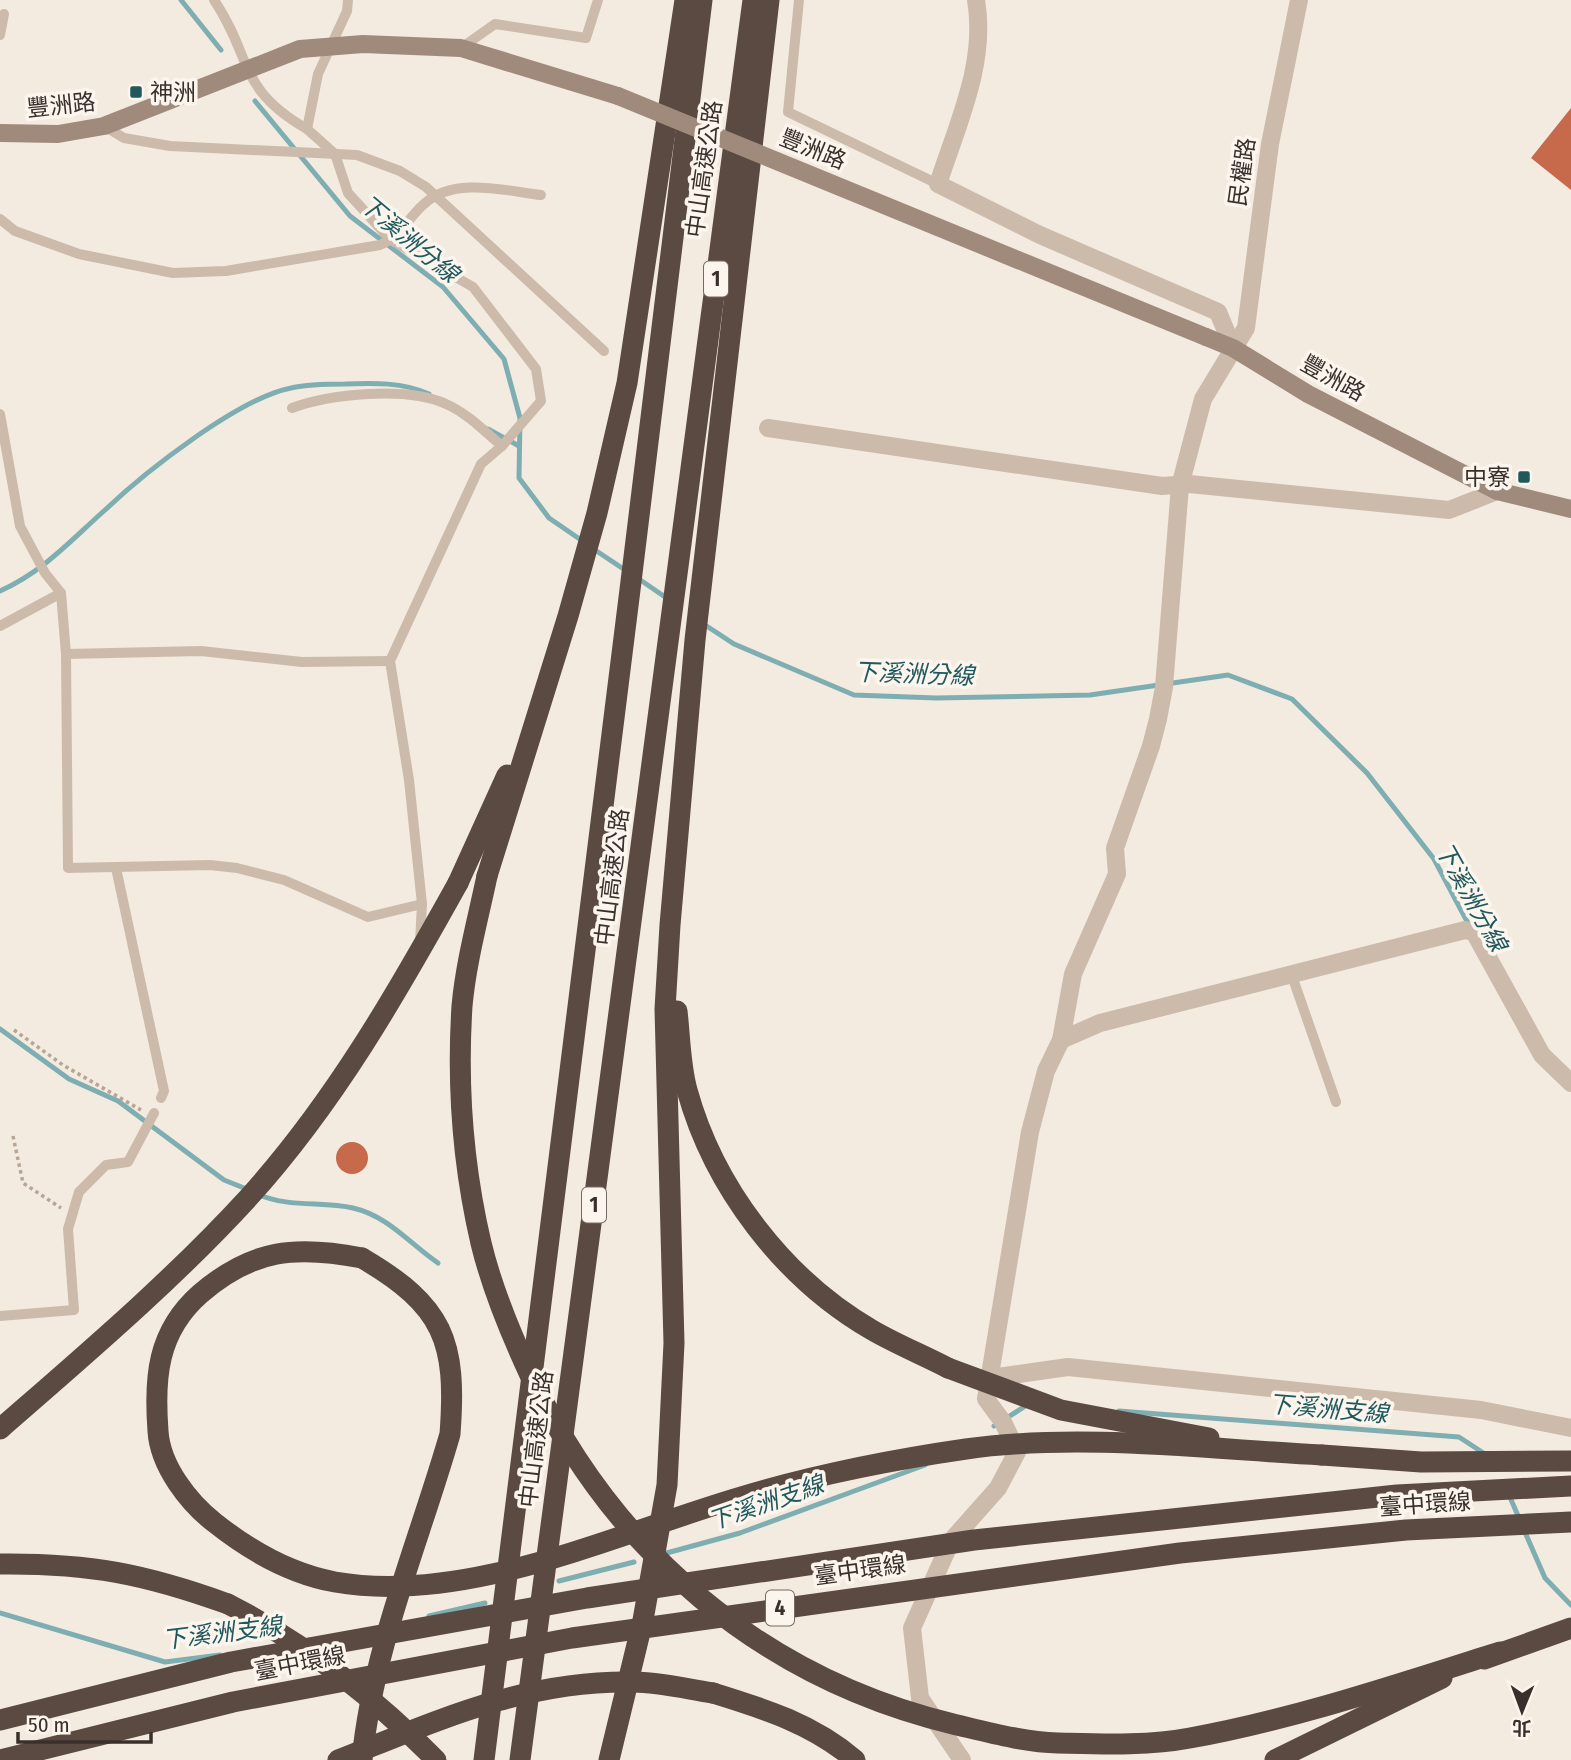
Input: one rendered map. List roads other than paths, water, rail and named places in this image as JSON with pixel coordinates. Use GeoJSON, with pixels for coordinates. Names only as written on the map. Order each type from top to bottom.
{"type":"FeatureCollection","features":[{"type":"Feature","properties":{"kind":"highway"},"geometry":{"type":"LineString","coordinates":[[685,0],[627,383],[597,513],[568,616],[511,781],[487,876],[463,1003],[461,1072],[464,1139],[472,1197],[495,1294],[544,1405],[578,1460],[627,1525],[666,1568],[708,1606],[763,1646],[864,1697],[934,1719],[992,1733],[1054,1743],[1188,1739],[1339,1702],[1571,1628]]}},
{"type":"Feature","properties":{"kind":"highway","name":"中山高速公路"},"geometry":{"type":"LineString","coordinates":[[484,1760],[548,1257],[561,1126],[638,541],[702,0]]}},
{"type":"Feature","properties":{"kind":"highway","name":"中山高速公路"},"geometry":{"type":"LineString","coordinates":[[520,1760],[667,650],[677,557],[753,0]]}},
{"type":"Feature","properties":{"kind":"highway"},"geometry":{"type":"LineString","coordinates":[[609,1760],[643,1620],[667,1485],[674,1343],[665,1009],[670,925],[695,640],[769,0]]}},
{"type":"Feature","properties":{"kind":"highway"},"geometry":{"type":"LineString","coordinates":[[0,1429],[161,1287],[249,1196],[355,1058],[401,986],[511,781]]}},
{"type":"Feature","properties":{"kind":"highway"},"geometry":{"type":"LineString","coordinates":[[670,925],[687,1089],[706,1141],[734,1196],[799,1276],[870,1329],[948,1368],[1061,1410],[1322,1455]]}},
{"type":"Feature","properties":{"kind":"highway"},"geometry":{"type":"LineString","coordinates":[[362,1760],[366,1719],[382,1654],[450,1434],[453,1402],[451,1358],[439,1327],[421,1301],[396,1278],[362,1258],[323,1250],[284,1251],[246,1261],[219,1278],[191,1302],[174,1326],[159,1358],[155,1390],[158,1439],[169,1468],[197,1509],[270,1560],[334,1582],[439,1585],[490,1576],[745,1495],[828,1473],[970,1448],[1052,1442],[1421,1462],[1571,1461]]}},
{"type":"Feature","properties":{"kind":"highway","name":"臺中環線"},"geometry":{"type":"LineString","coordinates":[[0,1720],[232,1662],[587,1598],[974,1540],[1397,1495],[1571,1486]]}},
{"type":"Feature","properties":{"kind":"highway","name":"臺中環線"},"geometry":{"type":"LineString","coordinates":[[0,1760],[233,1702],[572,1638],[1180,1553],[1406,1530],[1571,1522]]}},
{"type":"Feature","properties":{"kind":"highway"},"geometry":{"type":"LineString","coordinates":[[0,1564],[70,1565],[126,1572],[228,1604],[285,1635],[340,1673],[436,1760]]}},
{"type":"Feature","properties":{"kind":"highway"},"geometry":{"type":"LineString","coordinates":[[1275,1760],[1391,1701],[1500,1651]]}},
{"type":"Feature","properties":{"kind":"highway"},"geometry":{"type":"LineString","coordinates":[[338,1760],[478,1704],[575,1684],[635,1682],[713,1693],[783,1715],[833,1741],[855,1760]]}},
{"type":"Feature","properties":{"kind":"street"},"geometry":{"type":"LineString","coordinates":[[976,0],[980,23],[979,52],[938,184],[1040,235],[1218,312],[1233,348]]}},
{"type":"Feature","properties":{"kind":"street","name":"民權路"},"geometry":{"type":"LineString","coordinates":[[962,1760],[920,1698],[912,1628],[951,1541],[998,1488],[1017,1452],[1003,1422],[986,1399],[1030,1132],[1046,1071],[1061,1040],[1073,974],[1117,874],[1115,848],[1152,747],[1164,687],[1180,485],[1203,399],[1246,328],[1270,144],[1299,0]]}},
{"type":"Feature","properties":{"kind":"street","name":"豐洲路"},"geometry":{"type":"LineString","coordinates":[[0,133],[58,134],[104,126],[245,68],[300,49],[363,44],[461,48],[618,96],[1233,348],[1308,394],[1497,491],[1571,509]]}},
{"type":"Feature","properties":{"kind":"street"},"geometry":{"type":"LineString","coordinates":[[768,428],[1162,486],[1180,485],[1449,510],[1497,491]]}},
{"type":"Feature","properties":{"kind":"street"},"geometry":{"type":"LineString","coordinates":[[1061,1040],[1100,1023],[1465,930],[1474,932],[1542,1055],[1571,1083]]}},
{"type":"Feature","properties":{"kind":"street"},"geometry":{"type":"LineString","coordinates":[[990,1378],[1068,1367],[1480,1410],[1571,1428]]}},
{"type":"Feature","properties":{"kind":"lane"},"geometry":{"type":"LineString","coordinates":[[0,1437],[155,1300],[216,1240],[306,1135],[377,1030],[419,956],[422,904],[409,780],[390,661],[481,464],[527,420],[541,401],[536,369],[473,287],[391,240],[348,193],[335,154],[307,129],[279,113],[262,97],[245,68],[231,26],[214,0]]}},
{"type":"Feature","properties":{"kind":"lane"},"geometry":{"type":"LineString","coordinates":[[307,129],[318,74],[348,11],[348,0]]}},
{"type":"Feature","properties":{"kind":"lane"},"geometry":{"type":"LineString","coordinates":[[461,48],[495,24],[586,38],[598,0]]}},
{"type":"Feature","properties":{"kind":"lane"},"geometry":{"type":"LineString","coordinates":[[799,0],[788,112],[938,184]]}},
{"type":"Feature","properties":{"kind":"lane"},"geometry":{"type":"LineString","coordinates":[[0,35],[4,14]]}},
{"type":"Feature","properties":{"kind":"lane"},"geometry":{"type":"LineString","coordinates":[[104,126],[124,138],[170,146],[357,155],[400,172],[437,196],[604,351]]}},
{"type":"Feature","properties":{"kind":"lane"},"geometry":{"type":"LineString","coordinates":[[0,219],[15,231],[79,254],[173,273],[226,271],[391,240],[405,228],[424,203],[437,196],[471,187],[541,195]]}},
{"type":"Feature","properties":{"kind":"lane"},"geometry":{"type":"LineString","coordinates":[[292,408],[332,397],[427,398],[446,404],[467,416],[502,446]]}},
{"type":"Feature","properties":{"kind":"lane"},"geometry":{"type":"LineString","coordinates":[[0,414],[15,510],[45,573],[59,590],[66,654],[65,865],[70,869],[210,865],[237,868],[284,880],[368,917],[422,904]]}},
{"type":"Feature","properties":{"kind":"lane"},"geometry":{"type":"LineString","coordinates":[[0,626],[59,590]]}},
{"type":"Feature","properties":{"kind":"lane"},"geometry":{"type":"LineString","coordinates":[[66,654],[201,651],[302,662],[390,661]]}},
{"type":"Feature","properties":{"kind":"lane"},"geometry":{"type":"LineString","coordinates":[[116,868],[164,1091],[161,1098]]}},
{"type":"Feature","properties":{"kind":"lane"},"geometry":{"type":"LineString","coordinates":[[1291,973],[1336,1102]]}},
{"type":"Feature","properties":{"kind":"lane"},"geometry":{"type":"LineString","coordinates":[[0,1316],[74,1310],[68,1251],[71,1214],[79,1192],[106,1165],[128,1162],[153,1115]]}},
{"type":"Feature","properties":{"kind":"waterway","name":"下溪洲分線"},"geometry":{"type":"LineString","coordinates":[[181,0],[221,50]]}},
{"type":"Feature","properties":{"kind":"waterway","name":"下溪洲分線"},"geometry":{"type":"LineString","coordinates":[[255,101],[350,216],[443,287],[504,359],[520,418],[519,478],[549,518],[584,542]]}},
{"type":"Feature","properties":{"kind":"waterway"},"geometry":{"type":"LineString","coordinates":[[0,591],[43,565],[168,457],[246,406],[291,388],[325,384],[388,384],[429,394]]}},
{"type":"Feature","properties":{"kind":"waterway"},"geometry":{"type":"LineString","coordinates":[[488,429],[519,446]]}},
{"type":"Feature","properties":{"kind":"waterway","name":"下溪洲分線"},"geometry":{"type":"LineString","coordinates":[[592,548],[628,572]]}},
{"type":"Feature","properties":{"kind":"waterway","name":"下溪洲分線"},"geometry":{"type":"LineString","coordinates":[[636,577],[668,599]]}},
{"type":"Feature","properties":{"kind":"waterway","name":"下溪洲分線"},"geometry":{"type":"LineString","coordinates":[[702,623],[734,644],[854,695],[936,698],[1090,695],[1228,675],[1292,699],[1367,773],[1434,859],[1470,927]]}},
{"type":"Feature","properties":{"kind":"waterway"},"geometry":{"type":"LineString","coordinates":[[0,1029],[69,1079],[118,1101],[224,1180],[249,1190]]}},
{"type":"Feature","properties":{"kind":"waterway"},"geometry":{"type":"LineString","coordinates":[[257,1194],[293,1203],[341,1206],[366,1212],[388,1224],[438,1263]]}},
{"type":"Feature","properties":{"kind":"waterway","name":"下溪洲支線"},"geometry":{"type":"LineString","coordinates":[[994,1426],[1030,1403]]}},
{"type":"Feature","properties":{"kind":"waterway","name":"下溪洲支線"},"geometry":{"type":"LineString","coordinates":[[1119,1411],[1459,1437],[1485,1454]]}},
{"type":"Feature","properties":{"kind":"waterway","name":"下溪洲支線"},"geometry":{"type":"LineString","coordinates":[[663,1554],[740,1533],[925,1465]]}},
{"type":"Feature","properties":{"kind":"waterway","name":"下溪洲支線"},"geometry":{"type":"LineString","coordinates":[[1509,1495],[1519,1518]]}},
{"type":"Feature","properties":{"kind":"waterway","name":"下溪洲支線"},"geometry":{"type":"LineString","coordinates":[[1524,1530],[1545,1578],[1571,1605]]}},
{"type":"Feature","properties":{"kind":"waterway","name":"下溪洲支線"},"geometry":{"type":"LineString","coordinates":[[559,1581],[634,1562]]}},
{"type":"Feature","properties":{"kind":"waterway","name":"下溪洲支線"},"geometry":{"type":"LineString","coordinates":[[429,1616],[485,1603]]}},
{"type":"Feature","properties":{"kind":"waterway","name":"下溪洲支線"},"geometry":{"type":"LineString","coordinates":[[0,1613],[165,1662],[220,1655]]}},
{"type":"Feature","properties":{"kind":"place","name":"神洲"},"geometry":{"type":"Point","coordinates":[136,92]}},
{"type":"Feature","properties":{"kind":"place","name":"中寮"},"geometry":{"type":"Point","coordinates":[1524,477]}}]}
